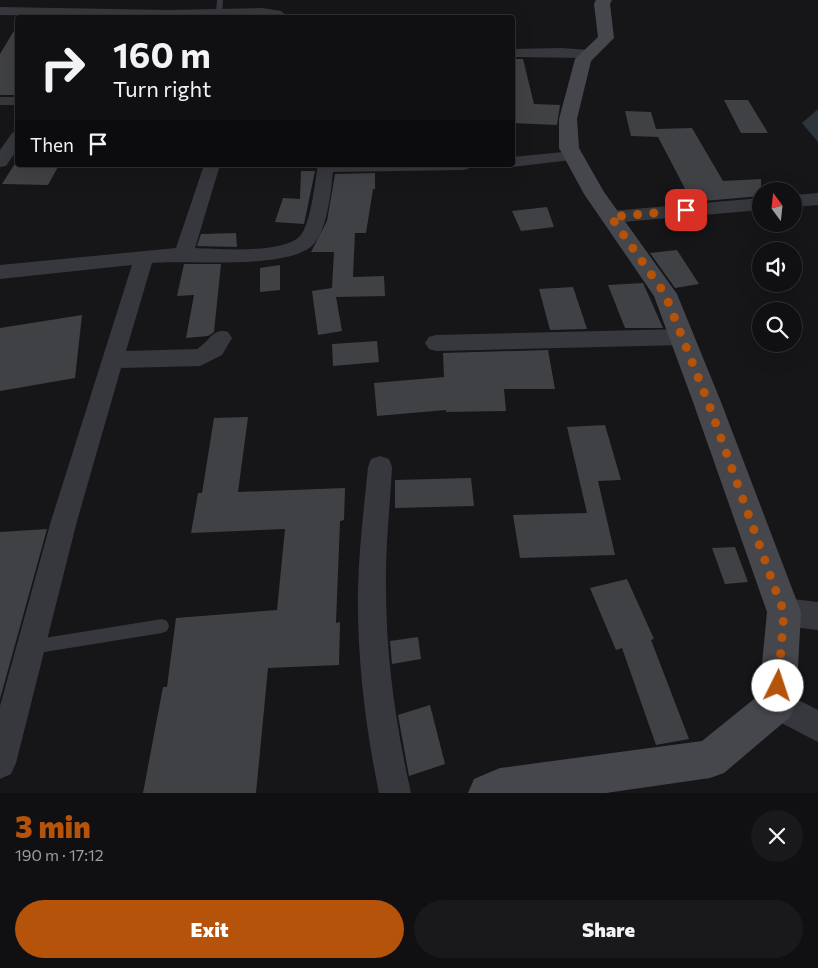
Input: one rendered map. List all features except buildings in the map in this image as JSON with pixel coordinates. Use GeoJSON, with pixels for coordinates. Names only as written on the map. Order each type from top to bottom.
{"type":"FeatureCollection","features":[{"type":"Feature","properties":{"kind":"street"},"geometry":{"type":"LineString","coordinates":[[488,793],[500,788],[710,758],[777,704],[784,612],[708,402],[665,294],[611,217],[569,148],[568,119],[583,59],[606,38],[602,4],[604,0]]}},
{"type":"Feature","properties":{"kind":"street"},"geometry":{"type":"LineString","coordinates":[[0,11],[66,14],[128,6],[168,14],[262,12],[278,15]]}},
{"type":"Feature","properties":{"kind":"street"},"geometry":{"type":"LineString","coordinates":[[515,52],[588,54]]}},
{"type":"Feature","properties":{"kind":"street"},"geometry":{"type":"LineString","coordinates":[[0,101],[15,101]]}},
{"type":"Feature","properties":{"kind":"street"},"geometry":{"type":"LineString","coordinates":[[0,162],[15,140]]}},
{"type":"Feature","properties":{"kind":"street"},"geometry":{"type":"LineString","coordinates":[[515,162],[574,156]]}},
{"type":"Feature","properties":{"kind":"street"},"geometry":{"type":"LineString","coordinates":[[183,255],[211,167]]}},
{"type":"Feature","properties":{"kind":"street"},"geometry":{"type":"LineString","coordinates":[[0,272],[183,255],[269,253],[296,248],[309,238],[322,194],[326,167]]}},
{"type":"Feature","properties":{"kind":"street"},"geometry":{"type":"LineString","coordinates":[[802,200],[818,199]]}},
{"type":"Feature","properties":{"kind":"street"},"geometry":{"type":"LineString","coordinates":[[611,217],[752,205]]}},
{"type":"Feature","properties":{"kind":"street"},"geometry":{"type":"LineString","coordinates":[[0,763],[64,521],[144,258]]}},
{"type":"Feature","properties":{"kind":"street"},"geometry":{"type":"LineString","coordinates":[[436,343],[682,337]]}},
{"type":"Feature","properties":{"kind":"street"},"geometry":{"type":"LineString","coordinates":[[113,360],[200,357],[214,349],[221,338]]}},
{"type":"Feature","properties":{"kind":"street"},"geometry":{"type":"LineString","coordinates":[[380,467],[372,603],[374,662],[385,748],[395,793]]}},
{"type":"Feature","properties":{"kind":"street"},"geometry":{"type":"LineString","coordinates":[[784,612],[818,616]]}},
{"type":"Feature","properties":{"kind":"street"},"geometry":{"type":"LineString","coordinates":[[777,704],[818,727]]}},
{"type":"Feature","properties":{"kind":"lane"},"geometry":{"type":"LineString","coordinates":[[219,13],[220,0]]}},
{"type":"Feature","properties":{"kind":"lane"},"geometry":{"type":"LineString","coordinates":[[30,648],[162,626]]}},
{"type":"Feature","properties":{"kind":"shaded area"},"geometry":{"type":"Polygon","coordinates":[[[818,109],[818,142],[802,123],[818,109]]]}},
{"type":"Feature","properties":{"kind":"route"},"geometry":{"type":"LineString","coordinates":[[686,210],[611,217],[665,294],[708,402],[784,612],[778,686]]}}]}
